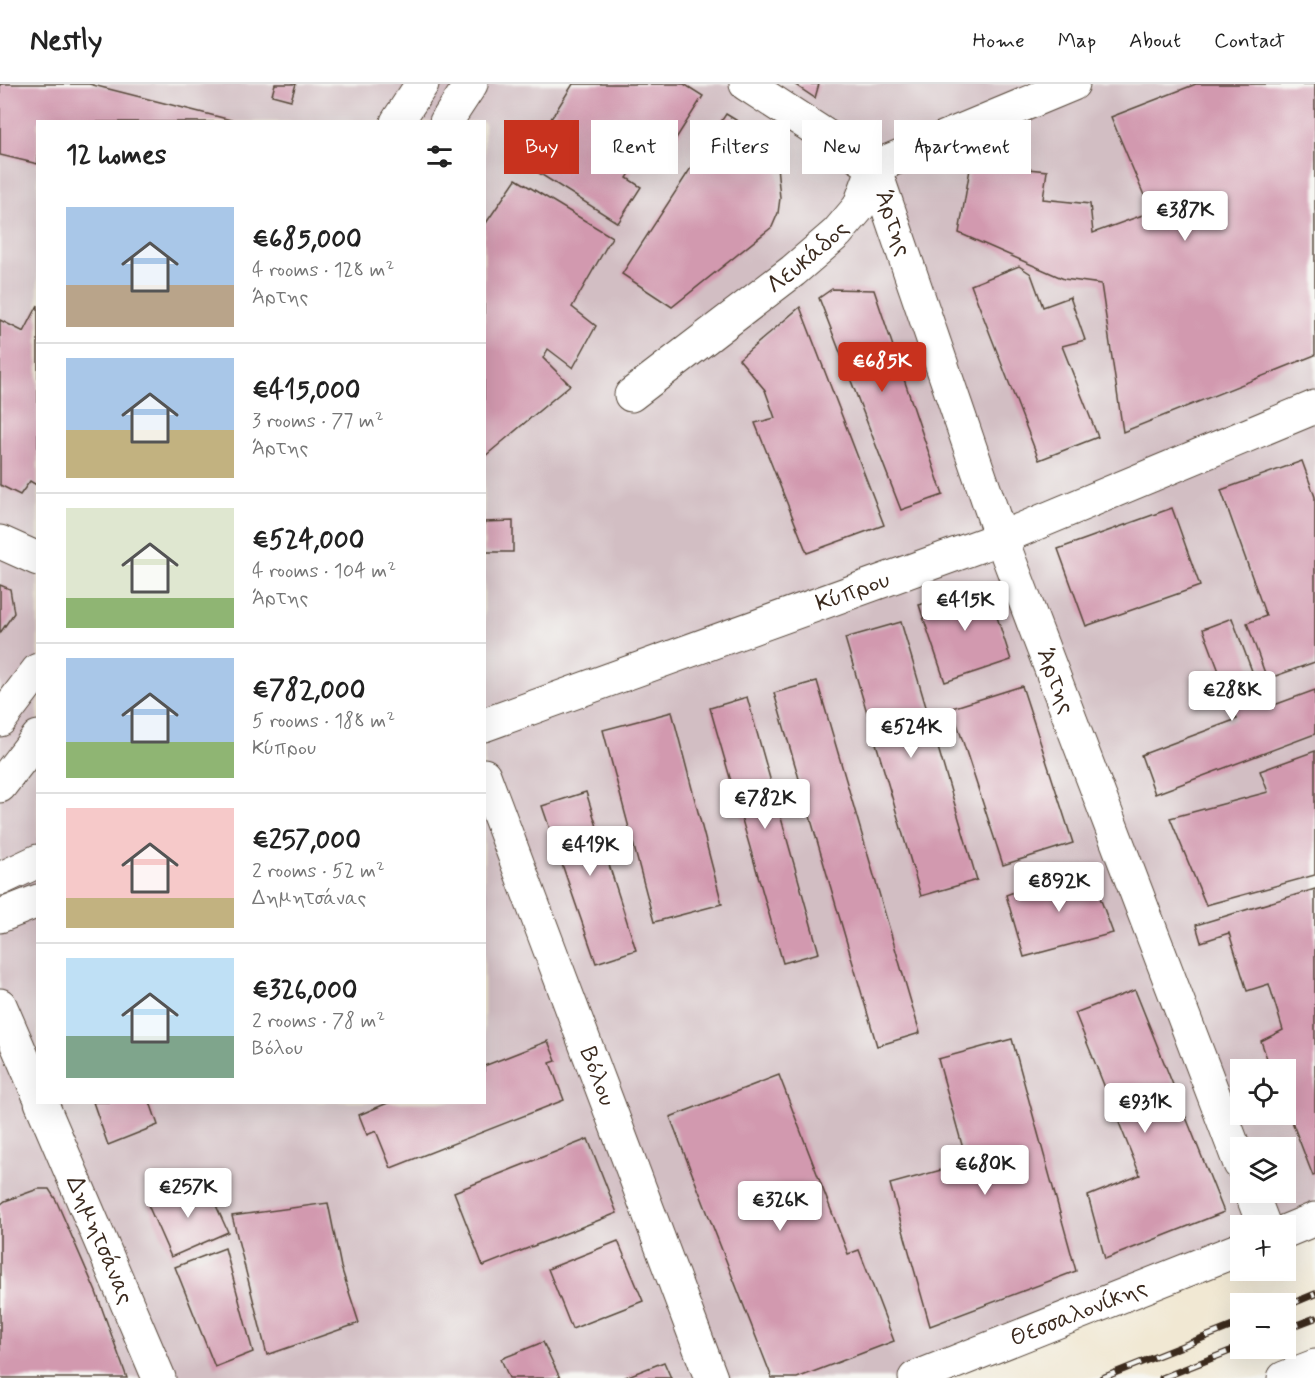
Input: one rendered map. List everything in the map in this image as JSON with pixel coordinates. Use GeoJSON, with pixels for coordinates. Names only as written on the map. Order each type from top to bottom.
{"type":"FeatureCollection","features":[{"type":"Feature","properties":{"kind":"street"},"geometry":{"type":"LineString","coordinates":[[398,120],[422,84]]}},
{"type":"Feature","properties":{"kind":"street"},"geometry":{"type":"LineString","coordinates":[[447,120],[471,84]]}},
{"type":"Feature","properties":{"kind":"street","name":"Άρτης"},"geometry":{"type":"LineString","coordinates":[[746,84],[802,120]]}},
{"type":"Feature","properties":{"kind":"street"},"geometry":{"type":"LineString","coordinates":[[882,164],[1073,84]]}},
{"type":"Feature","properties":{"kind":"street","name":"Λευκάδος"},"geometry":{"type":"LineString","coordinates":[[631,394],[793,271],[837,233],[859,207],[871,174]]}},
{"type":"Feature","properties":{"kind":"street","name":"Άρτης"},"geometry":{"type":"LineString","coordinates":[[876,174],[1001,538],[1230,1138]]}},
{"type":"Feature","properties":{"kind":"street","name":"Κύπρου"},"geometry":{"type":"LineString","coordinates":[[486,724],[1001,538],[1315,407]]}},
{"type":"Feature","properties":{"kind":"street"},"geometry":{"type":"LineString","coordinates":[[0,542],[36,558]]}},
{"type":"Feature","properties":{"kind":"street"},"geometry":{"type":"LineString","coordinates":[[0,720],[36,673]]}},
{"type":"Feature","properties":{"kind":"street"},"geometry":{"type":"LineString","coordinates":[[0,786],[36,740]]}},
{"type":"Feature","properties":{"kind":"street","name":"Βόλου"},"geometry":{"type":"LineString","coordinates":[[486,780],[711,1378]]}},
{"type":"Feature","properties":{"kind":"street"},"geometry":{"type":"LineString","coordinates":[[0,879],[36,862]]}},
{"type":"Feature","properties":{"kind":"street"},"geometry":{"type":"LineString","coordinates":[[0,916],[36,902]]}},
{"type":"Feature","properties":{"kind":"street"},"geometry":{"type":"LineString","coordinates":[[0,1005],[36,1088]]}},
{"type":"Feature","properties":{"kind":"street","name":"Δημητσάνας"},"geometry":{"type":"LineString","coordinates":[[42,1104],[159,1378]]}},
{"type":"Feature","properties":{"kind":"street"},"geometry":{"type":"LineString","coordinates":[[1296,1227],[1315,1219]]}},
{"type":"Feature","properties":{"kind":"street","name":"Θεσσαλονίκης"},"geometry":{"type":"LineString","coordinates":[[915,1378],[1230,1253]]}},
{"type":"Feature","properties":{"kind":"shaded area"},"geometry":{"type":"Polygon","coordinates":[[[0,84],[1315,84],[1315,1223],[1296,1225],[1296,1215],[1230,1215],[1230,1256],[924,1378],[0,1378],[0,84]]]}},
{"type":"Feature","properties":{"kind":"building"},"geometry":{"type":"Polygon","coordinates":[[[0,84],[89,84],[231,120],[36,120],[36,164],[0,155],[0,84]]]}},
{"type":"Feature","properties":{"kind":"building"},"geometry":{"type":"Polygon","coordinates":[[[275,84],[296,84],[291,100],[272,95],[275,84]]]}},
{"type":"Feature","properties":{"kind":"building"},"geometry":{"type":"Polygon","coordinates":[[[573,84],[684,84],[703,96],[678,135],[678,120],[591,120],[591,174],[630,174],[627,178],[641,187],[618,223],[540,174],[579,174],[579,120],[550,120],[573,84]]]}},
{"type":"Feature","properties":{"kind":"building"},"geometry":{"type":"Polygon","coordinates":[[[794,84],[819,84],[815,98],[794,84]]]}},
{"type":"Feature","properties":{"kind":"building"},"geometry":{"type":"Polygon","coordinates":[[[1196,84],[1315,84],[1315,355],[1123,432],[1101,284],[1064,279],[959,233],[969,174],[1031,174],[1031,169],[1047,171],[1043,199],[1090,204],[1093,233],[1151,212],[1111,117],[1196,84]]]}},
{"type":"Feature","properties":{"kind":"building"},"geometry":{"type":"Polygon","coordinates":[[[726,114],[736,120],[722,120],[726,114]]]}},
{"type":"Feature","properties":{"kind":"building"},"geometry":{"type":"Polygon","coordinates":[[[690,169],[690,174],[778,174],[780,198],[778,213],[772,227],[672,307],[622,274],[690,169]]]}},
{"type":"Feature","properties":{"kind":"building"},"geometry":{"type":"Polygon","coordinates":[[[516,179],[612,237],[572,307],[596,326],[573,368],[548,349],[543,358],[570,385],[486,455],[486,223],[516,179]]]}},
{"type":"Feature","properties":{"kind":"building"},"geometry":{"type":"Polygon","coordinates":[[[1019,266],[1031,274],[1043,307],[1070,297],[1085,340],[1062,346],[1098,437],[1039,460],[971,285],[1019,266]]]}},
{"type":"Feature","properties":{"kind":"building"},"geometry":{"type":"Polygon","coordinates":[[[832,289],[874,290],[943,495],[901,510],[819,298],[832,289]]]}},
{"type":"Feature","properties":{"kind":"building"},"geometry":{"type":"Polygon","coordinates":[[[800,307],[884,525],[807,553],[755,423],[775,418],[765,390],[739,359],[800,307]]]}},
{"type":"Feature","properties":{"kind":"building"},"geometry":{"type":"Polygon","coordinates":[[[36,309],[36,485],[30,481],[20,495],[0,485],[0,320],[24,332],[36,309]]]}},
{"type":"Feature","properties":{"kind":"building"},"geometry":{"type":"Polygon","coordinates":[[[1302,461],[1315,497],[1315,662],[1267,679],[1247,623],[1266,616],[1221,490],[1302,461]]]}},
{"type":"Feature","properties":{"kind":"building"},"geometry":{"type":"Polygon","coordinates":[[[1172,508],[1200,586],[1086,626],[1058,549],[1172,508]]]}},
{"type":"Feature","properties":{"kind":"building"},"geometry":{"type":"Polygon","coordinates":[[[513,521],[513,552],[486,552],[486,522],[513,521]]]}},
{"type":"Feature","properties":{"kind":"building"},"geometry":{"type":"Polygon","coordinates":[[[986,583],[1011,660],[945,682],[919,605],[986,583]]]}},
{"type":"Feature","properties":{"kind":"building"},"geometry":{"type":"Polygon","coordinates":[[[0,585],[10,589],[14,613],[0,633],[0,585]]]}},
{"type":"Feature","properties":{"kind":"building"},"geometry":{"type":"Polygon","coordinates":[[[1232,618],[1266,708],[1315,690],[1315,734],[1155,794],[1141,755],[1237,719],[1203,629],[1232,618]]]}},
{"type":"Feature","properties":{"kind":"building"},"geometry":{"type":"Polygon","coordinates":[[[901,622],[977,880],[921,896],[845,638],[901,622]]]}},
{"type":"Feature","properties":{"kind":"building"},"geometry":{"type":"Polygon","coordinates":[[[817,681],[920,1033],[877,1046],[774,693],[817,681]]]}},
{"type":"Feature","properties":{"kind":"building"},"geometry":{"type":"Polygon","coordinates":[[[1022,686],[1073,843],[1003,865],[952,708],[1022,686]]]}},
{"type":"Feature","properties":{"kind":"building"},"geometry":{"type":"Polygon","coordinates":[[[747,697],[819,953],[783,963],[710,708],[747,697]]]}},
{"type":"Feature","properties":{"kind":"building"},"geometry":{"type":"Polygon","coordinates":[[[672,712],[722,904],[654,922],[603,730],[672,712]]]}},
{"type":"Feature","properties":{"kind":"building"},"geometry":{"type":"Polygon","coordinates":[[[1315,751],[1315,875],[1206,905],[1170,818],[1268,792],[1260,771],[1315,751]]]}},
{"type":"Feature","properties":{"kind":"building"},"geometry":{"type":"Polygon","coordinates":[[[586,792],[636,950],[596,963],[542,806],[586,792]]]}},
{"type":"Feature","properties":{"kind":"building"},"geometry":{"type":"Polygon","coordinates":[[[1088,865],[1113,933],[1024,957],[1006,895],[1088,865]]]}},
{"type":"Feature","properties":{"kind":"building"},"geometry":{"type":"Polygon","coordinates":[[[1315,889],[1315,1175],[1313,1176],[1293,1125],[1296,1125],[1296,1059],[1267,1059],[1261,1041],[1283,1030],[1269,984],[1247,991],[1229,933],[1201,942],[1196,925],[1315,889]]]}},
{"type":"Feature","properties":{"kind":"building"},"geometry":{"type":"Polygon","coordinates":[[[1135,990],[1224,1212],[1105,1259],[1088,1196],[1140,1175],[1075,1013],[1135,990]]]}},
{"type":"Feature","properties":{"kind":"building"},"geometry":{"type":"Polygon","coordinates":[[[1012,1039],[1076,1271],[930,1326],[890,1184],[967,1163],[938,1059],[1012,1039]]]}},
{"type":"Feature","properties":{"kind":"building"},"geometry":{"type":"Polygon","coordinates":[[[548,1041],[556,1061],[550,1063],[564,1100],[391,1168],[376,1131],[367,1135],[359,1115],[385,1104],[486,1104],[486,1065],[548,1041]]]}},
{"type":"Feature","properties":{"kind":"building"},"geometry":{"type":"Polygon","coordinates":[[[779,1075],[848,1254],[859,1250],[894,1341],[797,1378],[772,1378],[670,1117],[779,1075]]]}},
{"type":"Feature","properties":{"kind":"building"},"geometry":{"type":"Polygon","coordinates":[[[94,1104],[151,1104],[158,1125],[108,1145],[94,1104]]]}},
{"type":"Feature","properties":{"kind":"building"},"geometry":{"type":"Polygon","coordinates":[[[588,1139],[617,1213],[483,1266],[454,1192],[588,1139]]]}},
{"type":"Feature","properties":{"kind":"building"},"geometry":{"type":"Polygon","coordinates":[[[205,1181],[228,1232],[171,1257],[148,1205],[205,1181]]]}},
{"type":"Feature","properties":{"kind":"building"},"geometry":{"type":"Polygon","coordinates":[[[38,1189],[49,1189],[56,1200],[96,1292],[127,1378],[0,1378],[0,1205],[38,1189]]]}},
{"type":"Feature","properties":{"kind":"building"},"geometry":{"type":"Polygon","coordinates":[[[328,1203],[341,1267],[359,1323],[267,1355],[232,1216],[328,1203]]]}},
{"type":"Feature","properties":{"kind":"building"},"geometry":{"type":"Polygon","coordinates":[[[618,1241],[643,1301],[572,1329],[548,1269],[618,1241]]]}},
{"type":"Feature","properties":{"kind":"building"},"geometry":{"type":"Polygon","coordinates":[[[225,1248],[253,1352],[215,1367],[175,1267],[225,1248]]]}},
{"type":"Feature","properties":{"kind":"building"},"geometry":{"type":"Polygon","coordinates":[[[543,1342],[560,1378],[509,1378],[501,1359],[543,1342]]]}},
{"type":"Feature","properties":{"kind":"building"},"geometry":{"type":"Polygon","coordinates":[[[664,1362],[671,1378],[623,1378],[664,1362]]]}},
{"type":"Feature","properties":{"kind":"railway"},"geometry":{"type":"LineString","coordinates":[[1296,1302],[1315,1294]]}},
{"type":"Feature","properties":{"kind":"railway"},"geometry":{"type":"LineString","coordinates":[[1296,1325],[1315,1318]]}},
{"type":"Feature","properties":{"kind":"railway"},"geometry":{"type":"LineString","coordinates":[[1102,1378],[1230,1327]]}},
{"type":"Feature","properties":{"kind":"railway"},"geometry":{"type":"LineString","coordinates":[[1162,1378],[1230,1351]]}}]}
